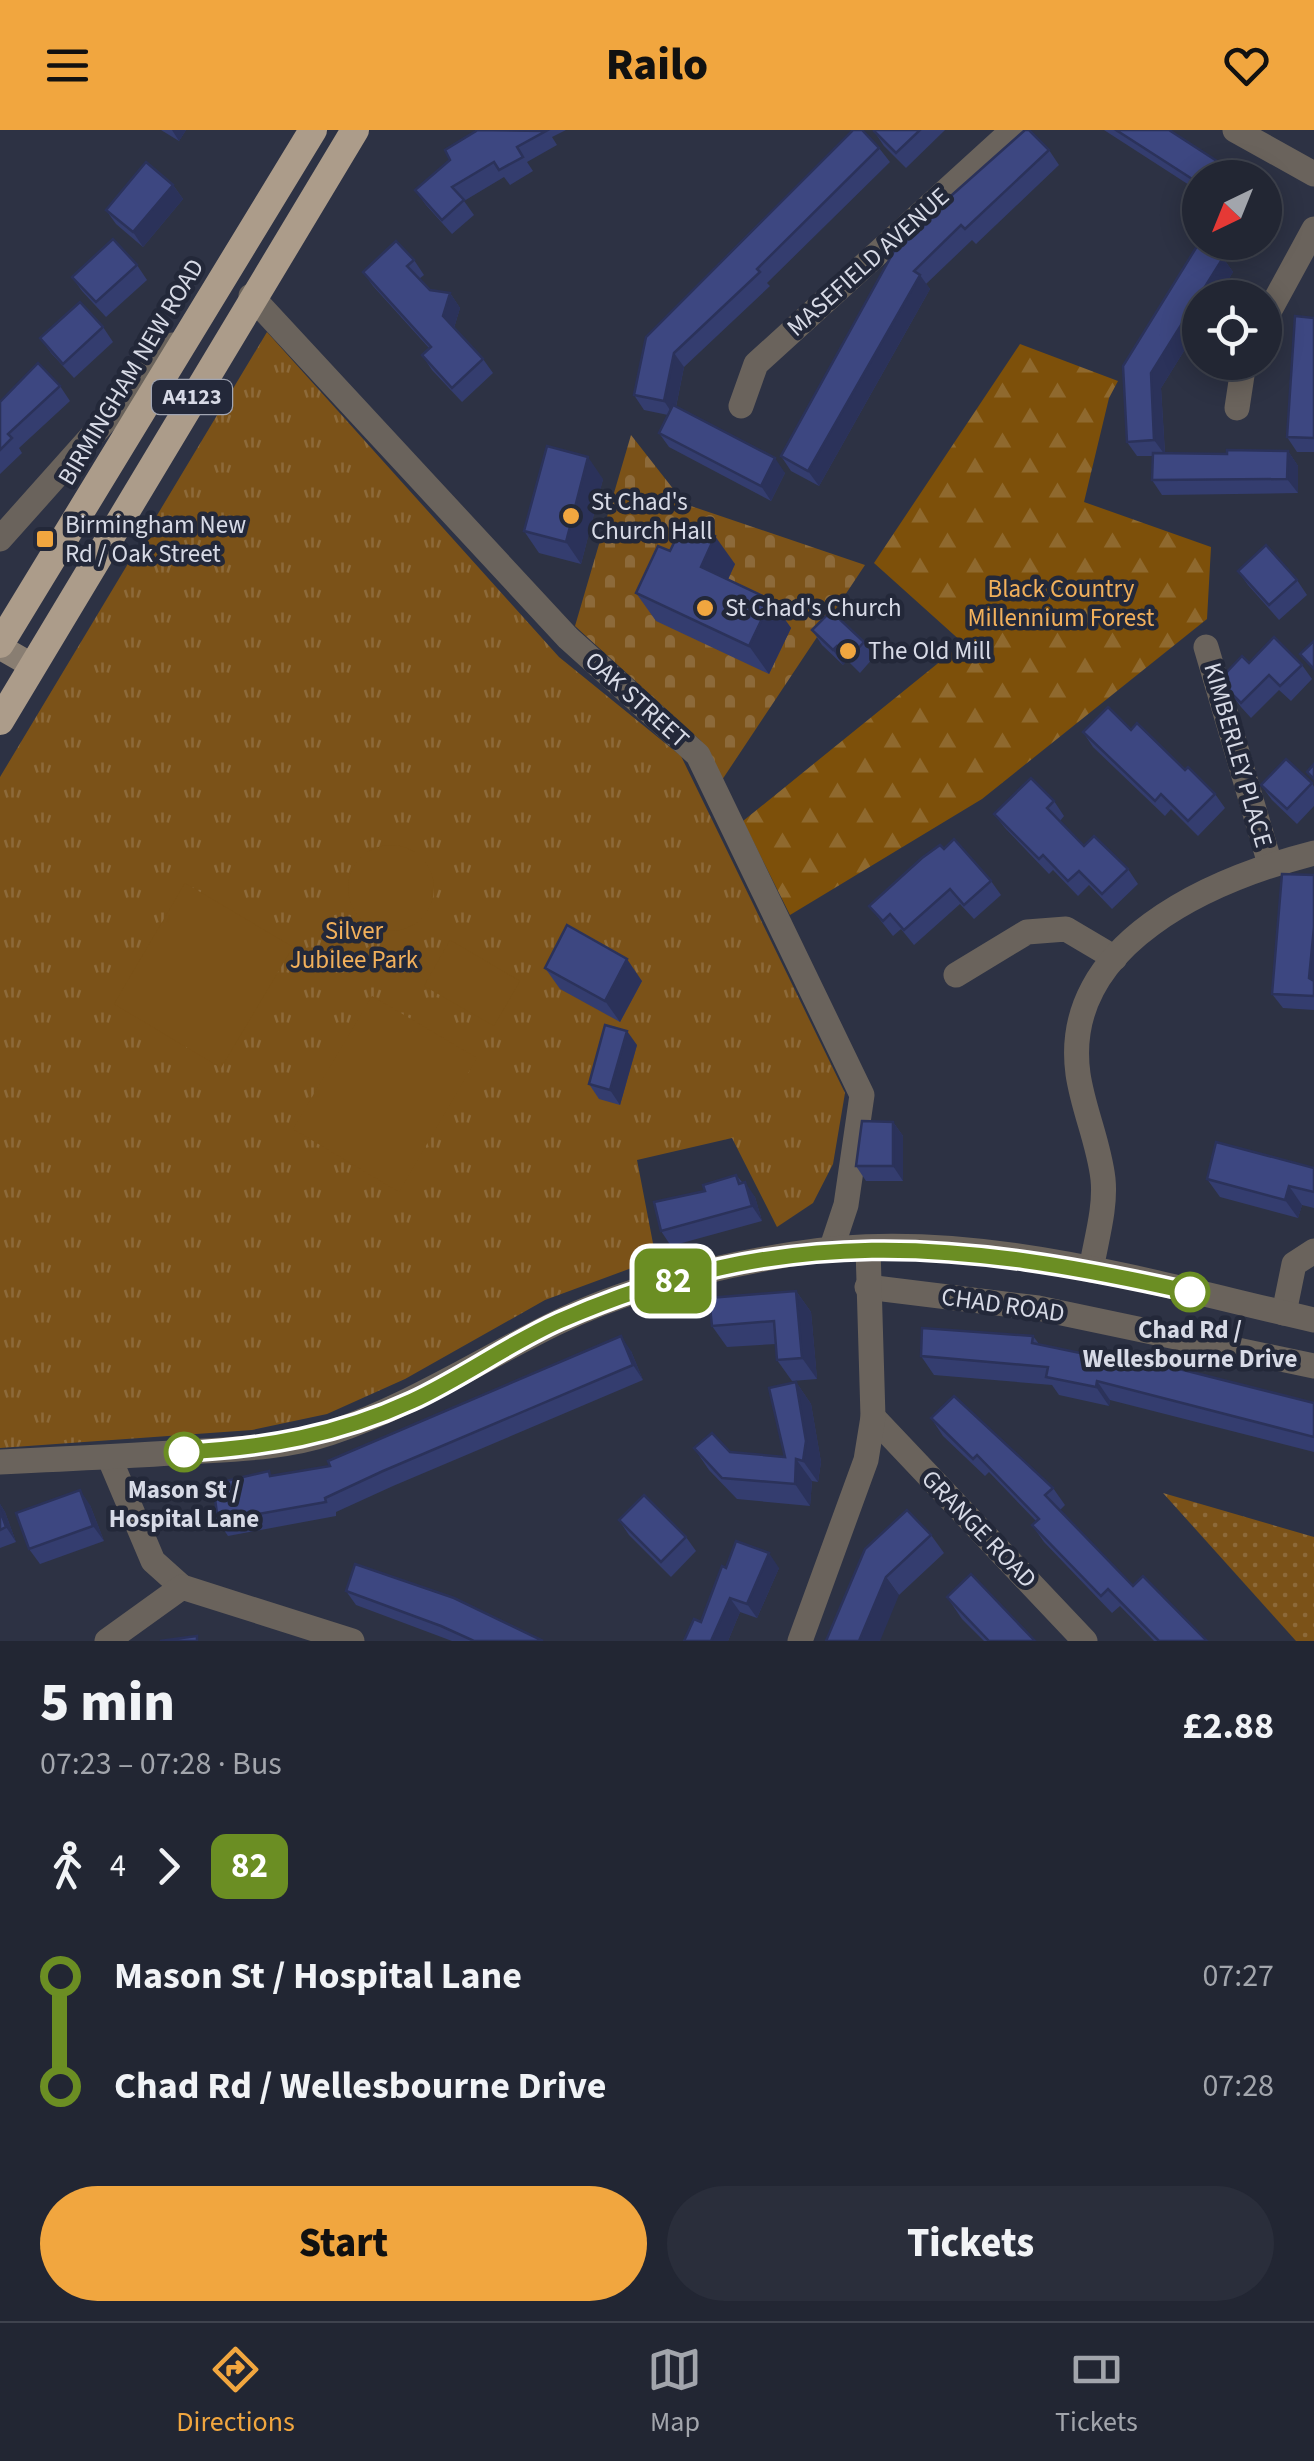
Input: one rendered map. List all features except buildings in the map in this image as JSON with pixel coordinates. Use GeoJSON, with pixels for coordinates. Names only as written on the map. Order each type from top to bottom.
{"type":"FeatureCollection","features":[{"type":"Feature","properties":{"kind":"highway","name":"BIRMINGHAM NEW ROAD"},"geometry":{"type":"LineString","coordinates":[[0,645],[313,130]]}},
{"type":"Feature","properties":{"kind":"highway","name":"A4123"},"geometry":{"type":"LineString","coordinates":[[0,721],[251,296],[355,130]]}},
{"type":"Feature","properties":{"kind":"main road"},"geometry":{"type":"LineString","coordinates":[[0,645],[32,666]]}},
{"type":"Feature","properties":{"kind":"street","name":"MASEFIELD AVENUE"},"geometry":{"type":"LineString","coordinates":[[741,406],[756,364],[1013,130]]}},
{"type":"Feature","properties":{"kind":"street"},"geometry":{"type":"LineString","coordinates":[[1235,130],[1314,174]]}},
{"type":"Feature","properties":{"kind":"street"},"geometry":{"type":"LineString","coordinates":[[1282,288],[1314,229]]}},
{"type":"Feature","properties":{"kind":"street","name":"OAK STREET"},"geometry":{"type":"LineString","coordinates":[[251,296],[568,638],[698,755],[862,1095],[846,1205],[830,1250]]}},
{"type":"Feature","properties":{"kind":"street"},"geometry":{"type":"LineString","coordinates":[[0,540],[200,316]]}},
{"type":"Feature","properties":{"kind":"street"},"geometry":{"type":"LineString","coordinates":[[1237,408],[1241,380]]}},
{"type":"Feature","properties":{"kind":"street","name":"KIMBERLEY PLACE"},"geometry":{"type":"LineString","coordinates":[[1206,647],[1270,864]]}},
{"type":"Feature","properties":{"kind":"street"},"geometry":{"type":"LineString","coordinates":[[1090,1270],[1103,1178],[1078,1071],[1086,1008],[1114,958],[1141,930],[1229,878],[1314,853]]}},
{"type":"Feature","properties":{"kind":"street"},"geometry":{"type":"LineString","coordinates":[[956,975],[1027,932],[1066,929],[1114,958]]}},
{"type":"Feature","properties":{"kind":"street"},"geometry":{"type":"LineString","coordinates":[[800,1641],[866,1460],[873,1417],[868,1248]]}},
{"type":"Feature","properties":{"kind":"street","name":"CHAD ROAD"},"geometry":{"type":"LineString","coordinates":[[0,1462],[250,1448],[327,1435],[413,1400],[556,1322],[649,1286],[793,1254],[830,1250],[972,1251],[1090,1270],[1314,1320]]}},
{"type":"Feature","properties":{"kind":"street"},"geometry":{"type":"LineString","coordinates":[[1284,1313],[1294,1264],[1314,1251]]}},
{"type":"Feature","properties":{"kind":"street","name":"CHAD ROAD"},"geometry":{"type":"LineString","coordinates":[[867,1287],[1038,1308],[1314,1366]]}},
{"type":"Feature","properties":{"kind":"street","name":"GRANGE ROAD"},"geometry":{"type":"LineString","coordinates":[[873,1417],[1085,1641]]}},
{"type":"Feature","properties":{"kind":"street"},"geometry":{"type":"LineString","coordinates":[[109,1457],[154,1560],[182,1587],[352,1641]]}},
{"type":"Feature","properties":{"kind":"street"},"geometry":{"type":"LineString","coordinates":[[107,1641],[182,1587]]}},
{"type":"Feature","properties":{"kind":"green space","name":"Silver Jubilee Park"},"geometry":{"type":"Polygon","coordinates":[[[267,332],[559,657],[681,756],[845,1093],[833,1164],[813,1203],[777,1227],[732,1138],[637,1160],[656,1259],[545,1300],[405,1379],[327,1414],[252,1430],[0,1448],[0,777],[267,332]]]}},
{"type":"Feature","properties":{"kind":"green space","name":"Black Country Millennium Forest"},"geometry":{"type":"Polygon","coordinates":[[[1020,344],[1118,381],[1109,398],[1084,502],[1211,547],[1207,619],[982,799],[790,915],[743,821],[963,643],[874,563],[1020,344]]]}},
{"type":"Feature","properties":{"kind":"green space"},"geometry":{"type":"Polygon","coordinates":[[[631,435],[685,504],[865,565],[722,780],[701,741],[575,626],[631,435]]]}},
{"type":"Feature","properties":{"kind":"green space"},"geometry":{"type":"Polygon","coordinates":[[[391,845],[408,848],[422,857],[431,871],[431,905],[422,919],[408,928],[391,931],[374,928],[360,919],[351,905],[348,888],[351,871],[360,857],[374,848],[391,845]]]}},
{"type":"Feature","properties":{"kind":"green space"},"geometry":{"type":"Polygon","coordinates":[[[185,883],[293,947],[221,1068],[114,1004],[185,883]]]}},
{"type":"Feature","properties":{"kind":"green space"},"geometry":{"type":"Polygon","coordinates":[[[450,940],[520,981],[494,1026],[424,986],[450,940]]]}},
{"type":"Feature","properties":{"kind":"green space"},"geometry":{"type":"Polygon","coordinates":[[[372,996],[477,1058],[399,1192],[293,1129],[372,996]]]}},
{"type":"Feature","properties":{"kind":"green space"},"geometry":{"type":"Polygon","coordinates":[[[1163,1493],[1314,1537],[1314,1641],[1296,1641],[1163,1493]]]}},
{"type":"Feature","properties":{"kind":"bus line","name":"82"},"geometry":{"type":"LineString","coordinates":[[184,1452],[250,1448],[327,1435],[413,1400],[556,1322],[649,1286],[793,1254],[868,1248],[972,1251],[1090,1270],[1190,1292]]}},
{"type":"Feature","properties":{"kind":"place","name":"St Chad's Church Hall"},"geometry":{"type":"Point","coordinates":[571,516]}},
{"type":"Feature","properties":{"kind":"place","name":"Birmingham New Rd / Oak Street"},"geometry":{"type":"Point","coordinates":[45,539]}},
{"type":"Feature","properties":{"kind":"place","name":"St Chad's Church"},"geometry":{"type":"Point","coordinates":[705,608]}},
{"type":"Feature","properties":{"kind":"place","name":"The Old Mill"},"geometry":{"type":"Point","coordinates":[848,651]}},
{"type":"Feature","properties":{"kind":"place","name":"Chad Rd / Wellesbourne Drive"},"geometry":{"type":"Point","coordinates":[1190,1292]}},
{"type":"Feature","properties":{"kind":"place","name":"Mason St / Hospital Lane"},"geometry":{"type":"Point","coordinates":[184,1452]}}]}
